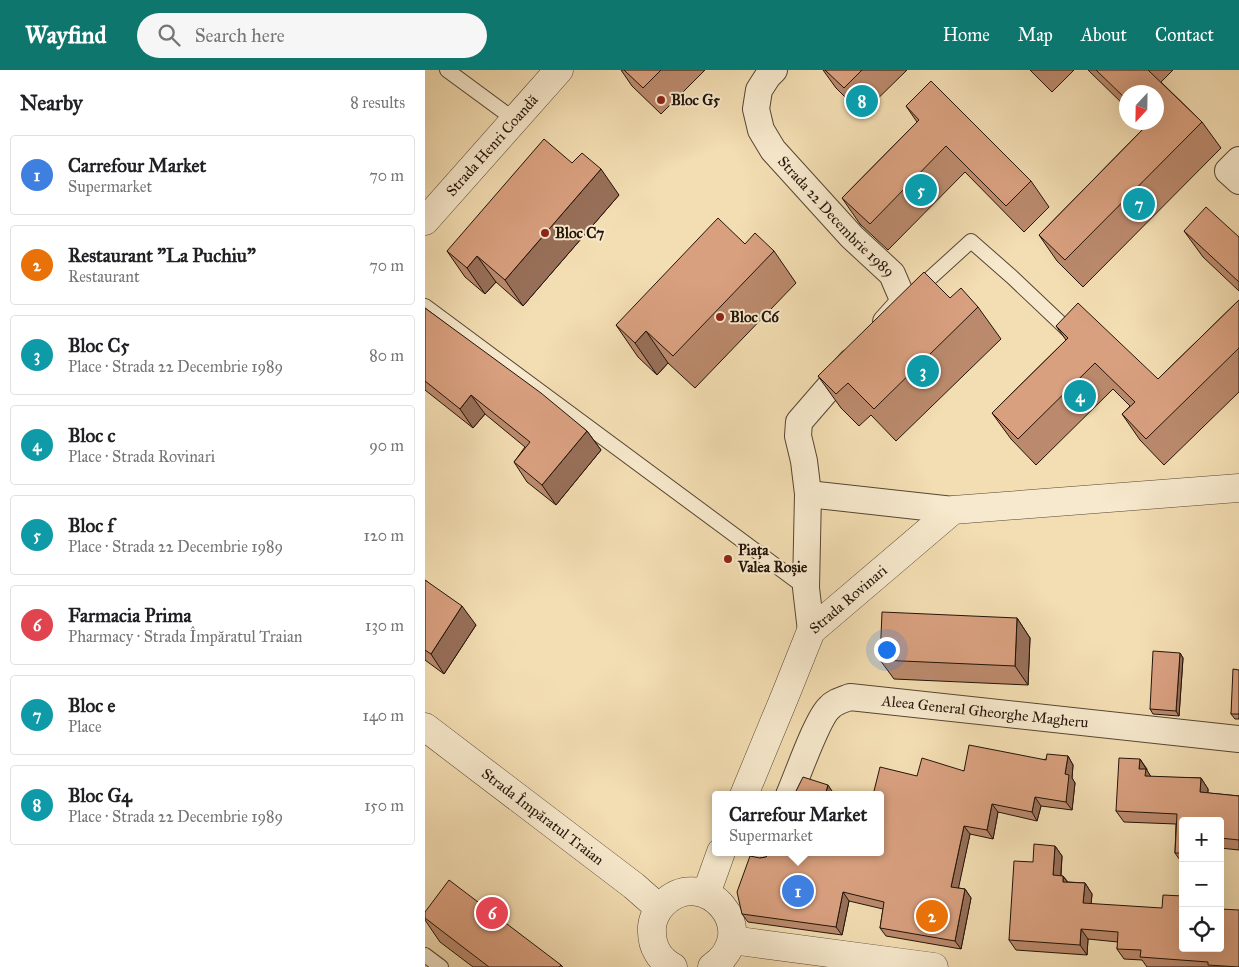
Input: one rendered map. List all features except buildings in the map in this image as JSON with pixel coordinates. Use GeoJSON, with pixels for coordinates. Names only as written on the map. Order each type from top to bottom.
{"type":"FeatureCollection","features":[{"type":"Feature","properties":{"kind":"street","name":"Strada Henri Coandă"},"geometry":{"type":"LineString","coordinates":[[425,221],[559,70]]}},
{"type":"Feature","properties":{"kind":"street","name":"Strada 22 Decembrie 1989"},"geometry":{"type":"LineString","coordinates":[[774,70],[759,90],[756,109],[761,130],[773,150],[852,237],[892,274],[904,302]]}},
{"type":"Feature","properties":{"kind":"street"},"geometry":{"type":"LineString","coordinates":[[1239,160],[1228,171],[1239,181]]}},
{"type":"Feature","properties":{"kind":"street"},"geometry":{"type":"LineString","coordinates":[[811,631],[806,588],[808,494],[804,461],[797,436],[799,422],[904,302]]}},
{"type":"Feature","properties":{"kind":"street"},"geometry":{"type":"LineString","coordinates":[[808,494],[953,510],[1239,488]]}},
{"type":"Feature","properties":{"kind":"street","name":"Strada Rovinari"},"geometry":{"type":"LineString","coordinates":[[746,791],[811,631],[953,510]]}},
{"type":"Feature","properties":{"kind":"street","name":"Aleea General Gheorghe Magheru"},"geometry":{"type":"LineString","coordinates":[[791,791],[827,709],[836,702],[850,697],[1239,739]]}},
{"type":"Feature","properties":{"kind":"street","name":"Strada Împăratul Traian"},"geometry":{"type":"LineString","coordinates":[[425,727],[634,886],[659,908]]}},
{"type":"Feature","properties":{"kind":"street"},"geometry":{"type":"LineString","coordinates":[[706,894],[720,856]]}},
{"type":"Feature","properties":{"kind":"street"},"geometry":{"type":"LineString","coordinates":[[671,967],[660,957],[654,945],[651,932],[654,919],[659,908],[669,898],[681,893],[693,892],[706,894],[717,899],[725,908],[733,929],[728,951],[721,961],[712,967]]}},
{"type":"Feature","properties":{"kind":"street"},"geometry":{"type":"LineString","coordinates":[[732,940],[934,967]]}},
{"type":"Feature","properties":{"kind":"lane"},"geometry":{"type":"LineString","coordinates":[[447,70],[515,120]]}},
{"type":"Feature","properties":{"kind":"lane"},"geometry":{"type":"LineString","coordinates":[[904,302],[971,242],[1012,277],[1069,331]]}},
{"type":"Feature","properties":{"kind":"lane"},"geometry":{"type":"LineString","coordinates":[[425,306],[806,588]]}},
{"type":"Feature","properties":{"kind":"lane"},"geometry":{"type":"LineString","coordinates":[[425,955],[441,967]]}},
{"type":"Feature","properties":{"kind":"place","name":"Bloc G5"},"geometry":{"type":"Point","coordinates":[661,100]}},
{"type":"Feature","properties":{"kind":"place","name":"Bloc G4"},"geometry":{"type":"Point","coordinates":[862,101]}},
{"type":"Feature","properties":{"kind":"place","name":"Bloc f"},"geometry":{"type":"Point","coordinates":[921,190]}},
{"type":"Feature","properties":{"kind":"place","name":"Bloc e"},"geometry":{"type":"Point","coordinates":[1139,204]}},
{"type":"Feature","properties":{"kind":"place","name":"Bloc C7"},"geometry":{"type":"Point","coordinates":[545,233]}},
{"type":"Feature","properties":{"kind":"place","name":"Bloc C6"},"geometry":{"type":"Point","coordinates":[720,317]}},
{"type":"Feature","properties":{"kind":"place","name":"Bloc C5"},"geometry":{"type":"Point","coordinates":[923,371]}},
{"type":"Feature","properties":{"kind":"place","name":"Bloc c"},"geometry":{"type":"Point","coordinates":[1080,396]}},
{"type":"Feature","properties":{"kind":"place","name":"Piața Valea Roșie"},"geometry":{"type":"Point","coordinates":[728,559]}},
{"type":"Feature","properties":{"kind":"place","name":"Carrefour Market"},"geometry":{"type":"Point","coordinates":[798,891]}},
{"type":"Feature","properties":{"kind":"place","name":"Farmacia Prima"},"geometry":{"type":"Point","coordinates":[492,913]}},
{"type":"Feature","properties":{"kind":"place","name":"Restaurant \"La Puchiu\""},"geometry":{"type":"Point","coordinates":[932,916]}}]}
